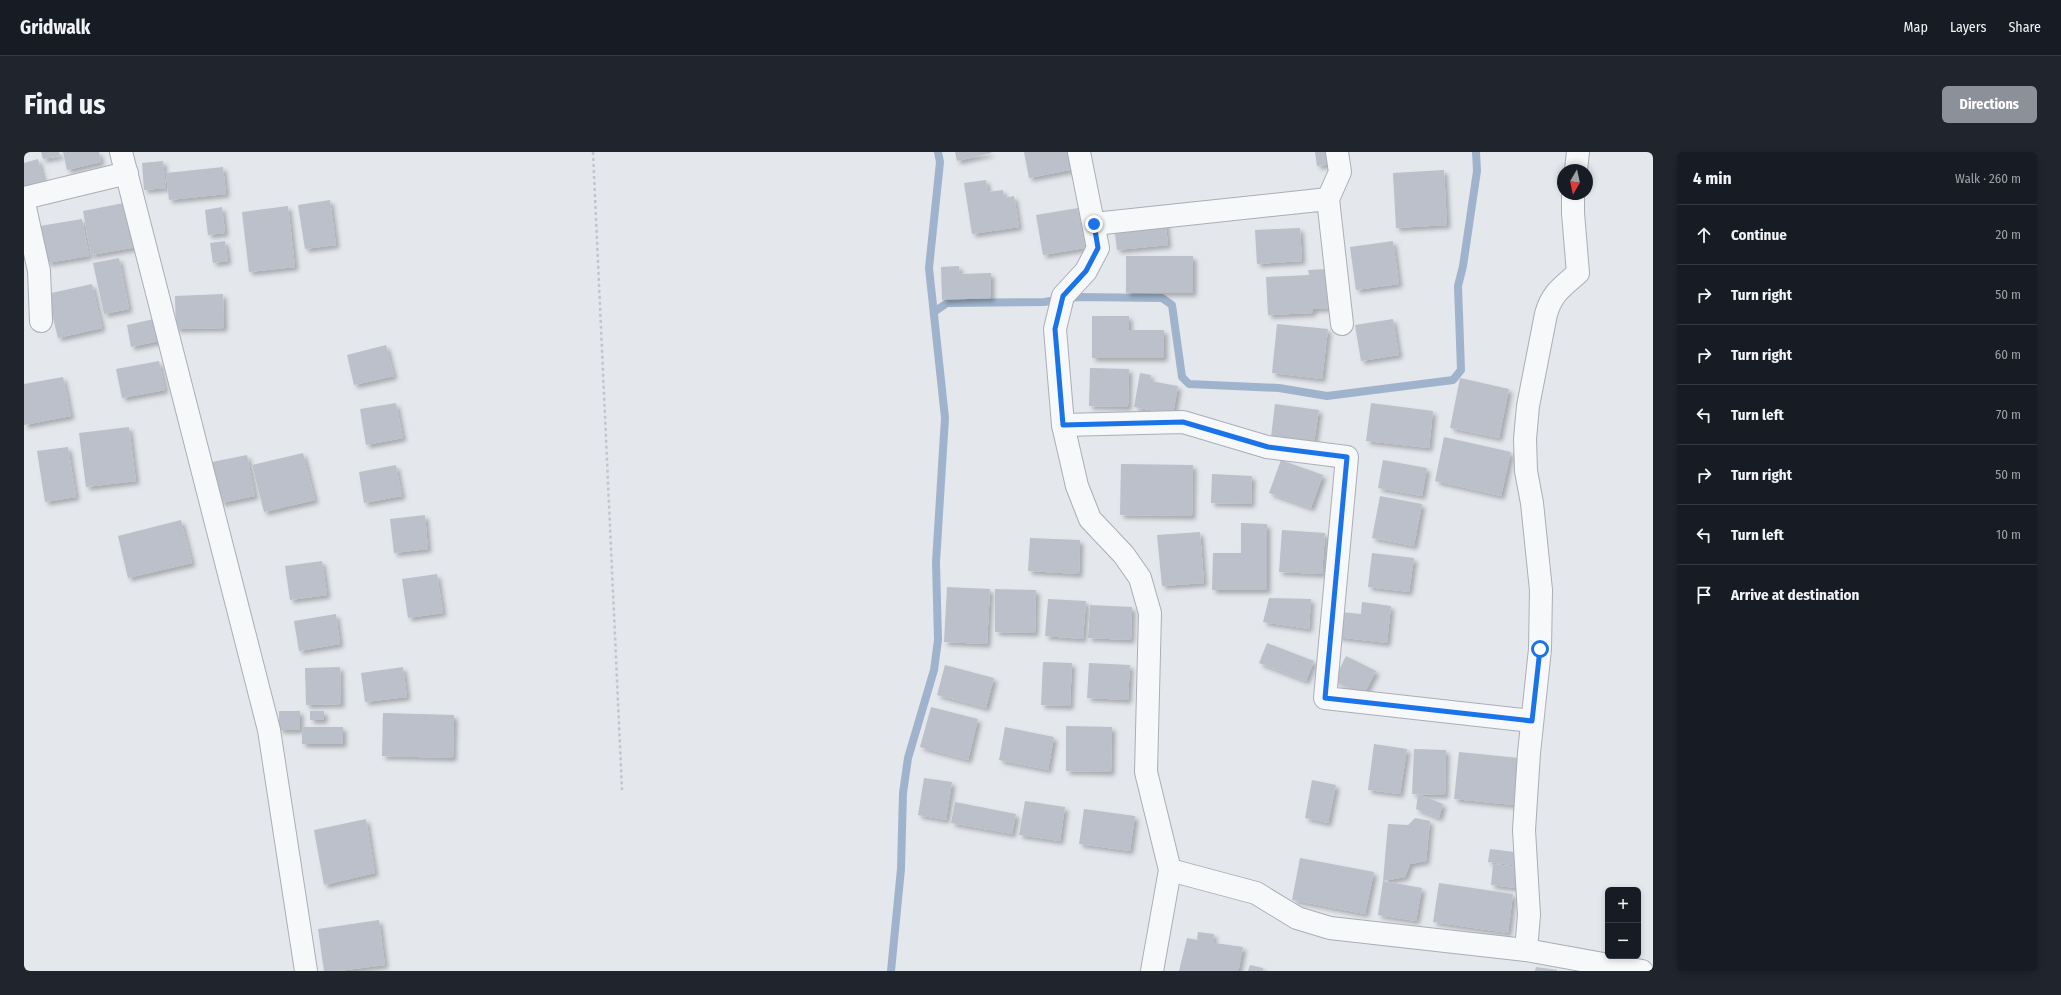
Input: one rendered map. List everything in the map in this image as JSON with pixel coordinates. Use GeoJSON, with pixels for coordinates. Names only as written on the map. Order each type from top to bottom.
{"type":"FeatureCollection","features":[{"type":"Feature","properties":{"kind":"street"},"geometry":{"type":"LineString","coordinates":[[121,152],[268,730],[306,971]]}},
{"type":"Feature","properties":{"kind":"street"},"geometry":{"type":"LineString","coordinates":[[1079,152],[1098,248],[1086,271],[1063,296],[1055,329],[1063,425],[1078,486],[1090,519],[1124,555],[1140,578],[1150,614],[1146,772],[1170,870],[1152,971]]}},
{"type":"Feature","properties":{"kind":"street"},"geometry":{"type":"LineString","coordinates":[[1337,152],[1340,172],[1328,199],[1342,324]]}},
{"type":"Feature","properties":{"kind":"street"},"geometry":{"type":"LineString","coordinates":[[1577,164],[1578,152]]}},
{"type":"Feature","properties":{"kind":"street"},"geometry":{"type":"LineString","coordinates":[[24,198],[127,173]]}},
{"type":"Feature","properties":{"kind":"street"},"geometry":{"type":"LineString","coordinates":[[1094,224],[1328,199]]}},
{"type":"Feature","properties":{"kind":"street"},"geometry":{"type":"LineString","coordinates":[[1526,950],[1529,915],[1524,830],[1532,721],[1540,649],[1541,590],[1532,503],[1526,471],[1525,439],[1528,406],[1550,300],[1556,291],[1578,273],[1573,200]]}},
{"type":"Feature","properties":{"kind":"street"},"geometry":{"type":"LineString","coordinates":[[24,203],[39,271],[41,321]]}},
{"type":"Feature","properties":{"kind":"street"},"geometry":{"type":"LineString","coordinates":[[1063,425],[1183,422],[1268,447],[1347,457],[1325,698],[1532,721]]}},
{"type":"Feature","properties":{"kind":"street"},"geometry":{"type":"LineString","coordinates":[[1170,870],[1256,893],[1297,918],[1330,928],[1526,950],[1642,971]]}},
{"type":"Feature","properties":{"kind":"path"},"geometry":{"type":"LineString","coordinates":[[593,152],[622,790]]}},
{"type":"Feature","properties":{"kind":"building"},"geometry":{"type":"Polygon","coordinates":[[[41,152],[59,152],[60,156],[43,159],[41,152]]]}},
{"type":"Feature","properties":{"kind":"building"},"geometry":{"type":"Polygon","coordinates":[[[63,152],[99,152],[101,162],[67,170],[63,152]]]}},
{"type":"Feature","properties":{"kind":"building"},"geometry":{"type":"Polygon","coordinates":[[[955,152],[991,152],[991,153],[957,161],[955,152]]]}},
{"type":"Feature","properties":{"kind":"building"},"geometry":{"type":"Polygon","coordinates":[[[1024,152],[1071,152],[1075,169],[1029,178],[1024,152]]]}},
{"type":"Feature","properties":{"kind":"building"},"geometry":{"type":"Polygon","coordinates":[[[1315,152],[1342,152],[1343,163],[1317,166],[1315,152]]]}},
{"type":"Feature","properties":{"kind":"building"},"geometry":{"type":"Polygon","coordinates":[[[38,159],[44,183],[24,187],[24,163],[38,159]]]}},
{"type":"Feature","properties":{"kind":"building"},"geometry":{"type":"Polygon","coordinates":[[[163,161],[166,188],[144,190],[142,163],[163,161]]]}},
{"type":"Feature","properties":{"kind":"building"},"geometry":{"type":"Polygon","coordinates":[[[223,167],[226,194],[169,200],[166,173],[223,167]]]}},
{"type":"Feature","properties":{"kind":"building"},"geometry":{"type":"Polygon","coordinates":[[[1444,170],[1447,225],[1396,228],[1393,173],[1444,170]]]}},
{"type":"Feature","properties":{"kind":"building"},"geometry":{"type":"Polygon","coordinates":[[[986,180],[988,192],[1003,190],[1004,198],[1014,196],[1019,227],[972,234],[964,183],[986,180]]]}},
{"type":"Feature","properties":{"kind":"building"},"geometry":{"type":"Polygon","coordinates":[[[330,200],[336,245],[305,249],[298,205],[330,200]]]}},
{"type":"Feature","properties":{"kind":"building"},"geometry":{"type":"Polygon","coordinates":[[[129,202],[137,247],[91,255],[83,211],[129,202]]]}},
{"type":"Feature","properties":{"kind":"building"},"geometry":{"type":"Polygon","coordinates":[[[288,206],[295,267],[249,272],[242,212],[288,206]]]}},
{"type":"Feature","properties":{"kind":"building"},"geometry":{"type":"Polygon","coordinates":[[[222,207],[225,233],[208,235],[205,210],[222,207]]]}},
{"type":"Feature","properties":{"kind":"building"},"geometry":{"type":"Polygon","coordinates":[[[1078,208],[1085,248],[1043,255],[1036,215],[1078,208]]]}},
{"type":"Feature","properties":{"kind":"building"},"geometry":{"type":"Polygon","coordinates":[[[82,219],[89,256],[47,263],[40,226],[82,219]]]}},
{"type":"Feature","properties":{"kind":"building"},"geometry":{"type":"Polygon","coordinates":[[[1165,219],[1168,245],[1117,250],[1114,225],[1165,219]]]}},
{"type":"Feature","properties":{"kind":"building"},"geometry":{"type":"Polygon","coordinates":[[[1300,228],[1302,261],[1257,264],[1255,230],[1300,228]]]}},
{"type":"Feature","properties":{"kind":"building"},"geometry":{"type":"Polygon","coordinates":[[[225,241],[228,261],[213,263],[210,243],[225,241]]]}},
{"type":"Feature","properties":{"kind":"building"},"geometry":{"type":"Polygon","coordinates":[[[1393,241],[1399,284],[1356,290],[1350,247],[1393,241]]]}},
{"type":"Feature","properties":{"kind":"building"},"geometry":{"type":"Polygon","coordinates":[[[1126,256],[1193,256],[1193,293],[1126,293],[1126,256]]]}},
{"type":"Feature","properties":{"kind":"building"},"geometry":{"type":"Polygon","coordinates":[[[119,258],[129,309],[104,314],[93,263],[119,258]]]}},
{"type":"Feature","properties":{"kind":"building"},"geometry":{"type":"Polygon","coordinates":[[[959,266],[960,274],[991,273],[991,298],[942,300],[941,267],[959,266]]]}},
{"type":"Feature","properties":{"kind":"building"},"geometry":{"type":"Polygon","coordinates":[[[1327,269],[1329,308],[1313,309],[1312,313],[1268,315],[1266,277],[1309,275],[1308,270],[1327,269]]]}},
{"type":"Feature","properties":{"kind":"building"},"geometry":{"type":"Polygon","coordinates":[[[92,284],[102,328],[58,338],[47,294],[92,284]]]}},
{"type":"Feature","properties":{"kind":"building"},"geometry":{"type":"Polygon","coordinates":[[[223,294],[224,328],[176,329],[175,296],[223,294]]]}},
{"type":"Feature","properties":{"kind":"building"},"geometry":{"type":"Polygon","coordinates":[[[1092,316],[1129,316],[1129,330],[1164,330],[1164,358],[1092,358],[1092,316]]]}},
{"type":"Feature","properties":{"kind":"building"},"geometry":{"type":"Polygon","coordinates":[[[154,319],[159,341],[131,347],[127,325],[154,319]]]}},
{"type":"Feature","properties":{"kind":"building"},"geometry":{"type":"Polygon","coordinates":[[[1393,319],[1399,355],[1361,361],[1355,325],[1393,319]]]}},
{"type":"Feature","properties":{"kind":"building"},"geometry":{"type":"Polygon","coordinates":[[[1277,324],[1328,329],[1322,379],[1272,373],[1277,324]]]}},
{"type":"Feature","properties":{"kind":"building"},"geometry":{"type":"Polygon","coordinates":[[[386,345],[394,376],[354,385],[347,355],[386,345]]]}},
{"type":"Feature","properties":{"kind":"building"},"geometry":{"type":"Polygon","coordinates":[[[159,361],[165,390],[122,398],[116,369],[159,361]]]}},
{"type":"Feature","properties":{"kind":"building"},"geometry":{"type":"Polygon","coordinates":[[[1090,368],[1129,369],[1128,407],[1089,406],[1090,368]]]}},
{"type":"Feature","properties":{"kind":"building"},"geometry":{"type":"Polygon","coordinates":[[[1140,373],[1151,375],[1150,381],[1178,386],[1173,414],[1134,407],[1140,373]]]}},
{"type":"Feature","properties":{"kind":"building"},"geometry":{"type":"Polygon","coordinates":[[[63,377],[71,416],[24,425],[24,384],[63,377]]]}},
{"type":"Feature","properties":{"kind":"building"},"geometry":{"type":"Polygon","coordinates":[[[1460,378],[1509,389],[1499,438],[1450,428],[1460,378]]]}},
{"type":"Feature","properties":{"kind":"building"},"geometry":{"type":"Polygon","coordinates":[[[396,403],[403,438],[366,445],[360,409],[396,403]]]}},
{"type":"Feature","properties":{"kind":"building"},"geometry":{"type":"Polygon","coordinates":[[[1371,403],[1433,411],[1429,448],[1366,441],[1371,403]]]}},
{"type":"Feature","properties":{"kind":"building"},"geometry":{"type":"Polygon","coordinates":[[[1275,404],[1319,410],[1314,443],[1271,437],[1275,404]]]}},
{"type":"Feature","properties":{"kind":"building"},"geometry":{"type":"Polygon","coordinates":[[[129,427],[136,481],[86,487],[79,433],[129,427]]]}},
{"type":"Feature","properties":{"kind":"building"},"geometry":{"type":"Polygon","coordinates":[[[1444,437],[1511,452],[1501,496],[1435,481],[1444,437]]]}},
{"type":"Feature","properties":{"kind":"building"},"geometry":{"type":"Polygon","coordinates":[[[68,447],[76,497],[45,502],[37,451],[68,447]]]}},
{"type":"Feature","properties":{"kind":"building"},"geometry":{"type":"Polygon","coordinates":[[[303,453],[315,500],[264,512],[252,465],[303,453]]]}},
{"type":"Feature","properties":{"kind":"building"},"geometry":{"type":"Polygon","coordinates":[[[247,455],[255,496],[221,503],[212,462],[247,455]]]}},
{"type":"Feature","properties":{"kind":"building"},"geometry":{"type":"Polygon","coordinates":[[[1281,460],[1323,475],[1311,508],[1269,493],[1281,460]]]}},
{"type":"Feature","properties":{"kind":"building"},"geometry":{"type":"Polygon","coordinates":[[[1383,460],[1427,468],[1422,496],[1378,488],[1383,460]]]}},
{"type":"Feature","properties":{"kind":"building"},"geometry":{"type":"Polygon","coordinates":[[[1121,464],[1193,465],[1192,516],[1120,515],[1121,464]]]}},
{"type":"Feature","properties":{"kind":"building"},"geometry":{"type":"Polygon","coordinates":[[[396,465],[402,496],[364,503],[359,472],[396,465]]]}},
{"type":"Feature","properties":{"kind":"building"},"geometry":{"type":"Polygon","coordinates":[[[1212,474],[1252,476],[1251,504],[1211,503],[1212,474]]]}},
{"type":"Feature","properties":{"kind":"building"},"geometry":{"type":"Polygon","coordinates":[[[1380,496],[1422,504],[1414,546],[1372,538],[1380,496]]]}},
{"type":"Feature","properties":{"kind":"building"},"geometry":{"type":"Polygon","coordinates":[[[425,515],[428,549],[394,553],[390,519],[425,515]]]}},
{"type":"Feature","properties":{"kind":"building"},"geometry":{"type":"Polygon","coordinates":[[[181,520],[192,563],[128,578],[118,536],[181,520]]]}},
{"type":"Feature","properties":{"kind":"building"},"geometry":{"type":"Polygon","coordinates":[[[1241,523],[1267,524],[1267,590],[1212,590],[1213,553],[1241,553],[1241,523]]]}},
{"type":"Feature","properties":{"kind":"building"},"geometry":{"type":"Polygon","coordinates":[[[1282,530],[1325,533],[1322,574],[1279,572],[1282,530]]]}},
{"type":"Feature","properties":{"kind":"building"},"geometry":{"type":"Polygon","coordinates":[[[1200,532],[1204,583],[1162,586],[1157,535],[1200,532]]]}},
{"type":"Feature","properties":{"kind":"building"},"geometry":{"type":"Polygon","coordinates":[[[1030,538],[1080,540],[1079,574],[1028,571],[1030,538]]]}},
{"type":"Feature","properties":{"kind":"building"},"geometry":{"type":"Polygon","coordinates":[[[1372,553],[1414,558],[1409,592],[1368,587],[1372,553]]]}},
{"type":"Feature","properties":{"kind":"building"},"geometry":{"type":"Polygon","coordinates":[[[322,561],[327,595],[290,600],[285,566],[322,561]]]}},
{"type":"Feature","properties":{"kind":"building"},"geometry":{"type":"Polygon","coordinates":[[[437,574],[443,613],[408,618],[402,579],[437,574]]]}},
{"type":"Feature","properties":{"kind":"building"},"geometry":{"type":"Polygon","coordinates":[[[947,587],[990,589],[987,644],[944,642],[947,587]]]}},
{"type":"Feature","properties":{"kind":"building"},"geometry":{"type":"Polygon","coordinates":[[[995,589],[1036,590],[1035,633],[995,632],[995,589]]]}},
{"type":"Feature","properties":{"kind":"building"},"geometry":{"type":"Polygon","coordinates":[[[1269,598],[1311,599],[1309,629],[1263,622],[1269,598]]]}},
{"type":"Feature","properties":{"kind":"building"},"geometry":{"type":"Polygon","coordinates":[[[1048,599],[1086,601],[1083,639],[1045,636],[1048,599]]]}},
{"type":"Feature","properties":{"kind":"building"},"geometry":{"type":"Polygon","coordinates":[[[1362,602],[1391,606],[1387,643],[1337,637],[1341,612],[1361,614],[1362,602]]]}},
{"type":"Feature","properties":{"kind":"building"},"geometry":{"type":"Polygon","coordinates":[[[1090,605],[1132,607],[1131,640],[1088,638],[1090,605]]]}},
{"type":"Feature","properties":{"kind":"building"},"geometry":{"type":"Polygon","coordinates":[[[336,614],[340,644],[299,651],[294,621],[336,614]]]}},
{"type":"Feature","properties":{"kind":"building"},"geometry":{"type":"Polygon","coordinates":[[[1267,643],[1314,661],[1306,681],[1259,663],[1267,643]]]}},
{"type":"Feature","properties":{"kind":"building"},"geometry":{"type":"Polygon","coordinates":[[[1346,656],[1376,671],[1363,696],[1334,680],[1346,656]]]}},
{"type":"Feature","properties":{"kind":"building"},"geometry":{"type":"Polygon","coordinates":[[[1043,662],[1072,663],[1070,706],[1041,705],[1043,662]]]}},
{"type":"Feature","properties":{"kind":"building"},"geometry":{"type":"Polygon","coordinates":[[[1089,663],[1130,665],[1128,700],[1087,698],[1089,663]]]}},
{"type":"Feature","properties":{"kind":"building"},"geometry":{"type":"Polygon","coordinates":[[[945,665],[994,678],[986,708],[937,695],[945,665]]]}},
{"type":"Feature","properties":{"kind":"building"},"geometry":{"type":"Polygon","coordinates":[[[340,667],[341,704],[306,705],[305,668],[340,667]]]}},
{"type":"Feature","properties":{"kind":"building"},"geometry":{"type":"Polygon","coordinates":[[[403,667],[407,697],[365,702],[361,673],[403,667]]]}},
{"type":"Feature","properties":{"kind":"building"},"geometry":{"type":"Polygon","coordinates":[[[931,707],[978,719],[968,760],[920,747],[931,707]]]}},
{"type":"Feature","properties":{"kind":"building"},"geometry":{"type":"Polygon","coordinates":[[[279,711],[300,711],[300,730],[279,730],[279,711]]]}},
{"type":"Feature","properties":{"kind":"building"},"geometry":{"type":"Polygon","coordinates":[[[310,711],[324,711],[324,720],[310,720],[310,711]]]}},
{"type":"Feature","properties":{"kind":"building"},"geometry":{"type":"Polygon","coordinates":[[[383,713],[454,715],[453,758],[382,756],[383,713]]]}},
{"type":"Feature","properties":{"kind":"building"},"geometry":{"type":"Polygon","coordinates":[[[1066,726],[1112,727],[1111,772],[1066,771],[1066,726]]]}},
{"type":"Feature","properties":{"kind":"building"},"geometry":{"type":"Polygon","coordinates":[[[302,727],[343,727],[343,744],[302,744],[302,727]]]}},
{"type":"Feature","properties":{"kind":"building"},"geometry":{"type":"Polygon","coordinates":[[[1005,727],[1054,737],[1048,770],[999,760],[1005,727]]]}},
{"type":"Feature","properties":{"kind":"building"},"geometry":{"type":"Polygon","coordinates":[[[1374,744],[1407,749],[1400,794],[1368,790],[1374,744]]]}},
{"type":"Feature","properties":{"kind":"building"},"geometry":{"type":"Polygon","coordinates":[[[1414,749],[1446,750],[1445,795],[1412,794],[1414,749]]]}},
{"type":"Feature","properties":{"kind":"building"},"geometry":{"type":"Polygon","coordinates":[[[1459,752],[1519,758],[1514,805],[1454,799],[1459,752]]]}},
{"type":"Feature","properties":{"kind":"building"},"geometry":{"type":"Polygon","coordinates":[[[924,778],[952,782],[946,820],[918,815],[924,778]]]}},
{"type":"Feature","properties":{"kind":"building"},"geometry":{"type":"Polygon","coordinates":[[[1312,780],[1336,785],[1328,823],[1305,818],[1312,780]]]}},
{"type":"Feature","properties":{"kind":"building"},"geometry":{"type":"Polygon","coordinates":[[[1418,794],[1443,804],[1439,818],[1416,809],[1418,794]]]}},
{"type":"Feature","properties":{"kind":"building"},"geometry":{"type":"Polygon","coordinates":[[[1025,801],[1065,807],[1060,841],[1019,835],[1025,801]]]}},
{"type":"Feature","properties":{"kind":"building"},"geometry":{"type":"Polygon","coordinates":[[[955,802],[1016,814],[1012,834],[951,823],[955,802]]]}},
{"type":"Feature","properties":{"kind":"building"},"geometry":{"type":"Polygon","coordinates":[[[1084,809],[1135,816],[1130,851],[1079,844],[1084,809]]]}},
{"type":"Feature","properties":{"kind":"building"},"geometry":{"type":"Polygon","coordinates":[[[1415,818],[1430,821],[1426,861],[1410,864],[1405,877],[1383,881],[1388,824],[1408,825],[1415,818]]]}},
{"type":"Feature","properties":{"kind":"building"},"geometry":{"type":"Polygon","coordinates":[[[366,819],[375,873],[324,885],[314,830],[366,819]]]}},
{"type":"Feature","properties":{"kind":"building"},"geometry":{"type":"Polygon","coordinates":[[[1490,849],[1522,853],[1520,866],[1488,862],[1490,849]]]}},
{"type":"Feature","properties":{"kind":"building"},"geometry":{"type":"Polygon","coordinates":[[[1300,858],[1374,872],[1365,914],[1292,900],[1300,858]]]}},
{"type":"Feature","properties":{"kind":"building"},"geometry":{"type":"Polygon","coordinates":[[[1493,864],[1519,867],[1516,888],[1491,885],[1493,864]]]}},
{"type":"Feature","properties":{"kind":"building"},"geometry":{"type":"Polygon","coordinates":[[[1383,881],[1422,888],[1416,921],[1378,915],[1383,881]]]}},
{"type":"Feature","properties":{"kind":"building"},"geometry":{"type":"Polygon","coordinates":[[[1439,883],[1513,894],[1508,933],[1433,922],[1439,883]]]}},
{"type":"Feature","properties":{"kind":"building"},"geometry":{"type":"Polygon","coordinates":[[[379,920],[385,965],[338,971],[324,971],[318,929],[379,920]]]}},
{"type":"Feature","properties":{"kind":"building"},"geometry":{"type":"Polygon","coordinates":[[[1198,932],[1214,934],[1213,941],[1215,943],[1243,947],[1239,968],[1237,971],[1179,971],[1187,938],[1197,940],[1198,932]]]}},
{"type":"Feature","properties":{"kind":"building"},"geometry":{"type":"Polygon","coordinates":[[[1250,965],[1263,968],[1263,971],[1248,971],[1250,965]]]}},
{"type":"Feature","properties":{"kind":"building"},"geometry":{"type":"Polygon","coordinates":[[[1536,967],[1557,970],[1557,971],[1535,971],[1536,967]]]}},
{"type":"Feature","properties":{"kind":"waterway"},"geometry":{"type":"LineString","coordinates":[[891,971],[901,869],[903,793],[908,758],[934,670],[938,640],[936,562],[945,418],[929,268],[940,162],[938,152]]}},
{"type":"Feature","properties":{"kind":"waterway"},"geometry":{"type":"LineString","coordinates":[[934,312],[947,303],[1044,302],[1078,297],[1162,298],[1172,305],[1182,377],[1189,384],[1279,388],[1327,396],[1453,380],[1461,370],[1458,286],[1463,266],[1477,171],[1476,152]]}},
{"type":"Feature","properties":{"kind":"route"},"geometry":{"type":"LineString","coordinates":[[1094,224],[1098,248],[1086,271],[1063,296],[1055,329],[1063,425],[1183,422],[1268,447],[1347,457],[1325,698],[1532,721],[1540,649]]}}]}
